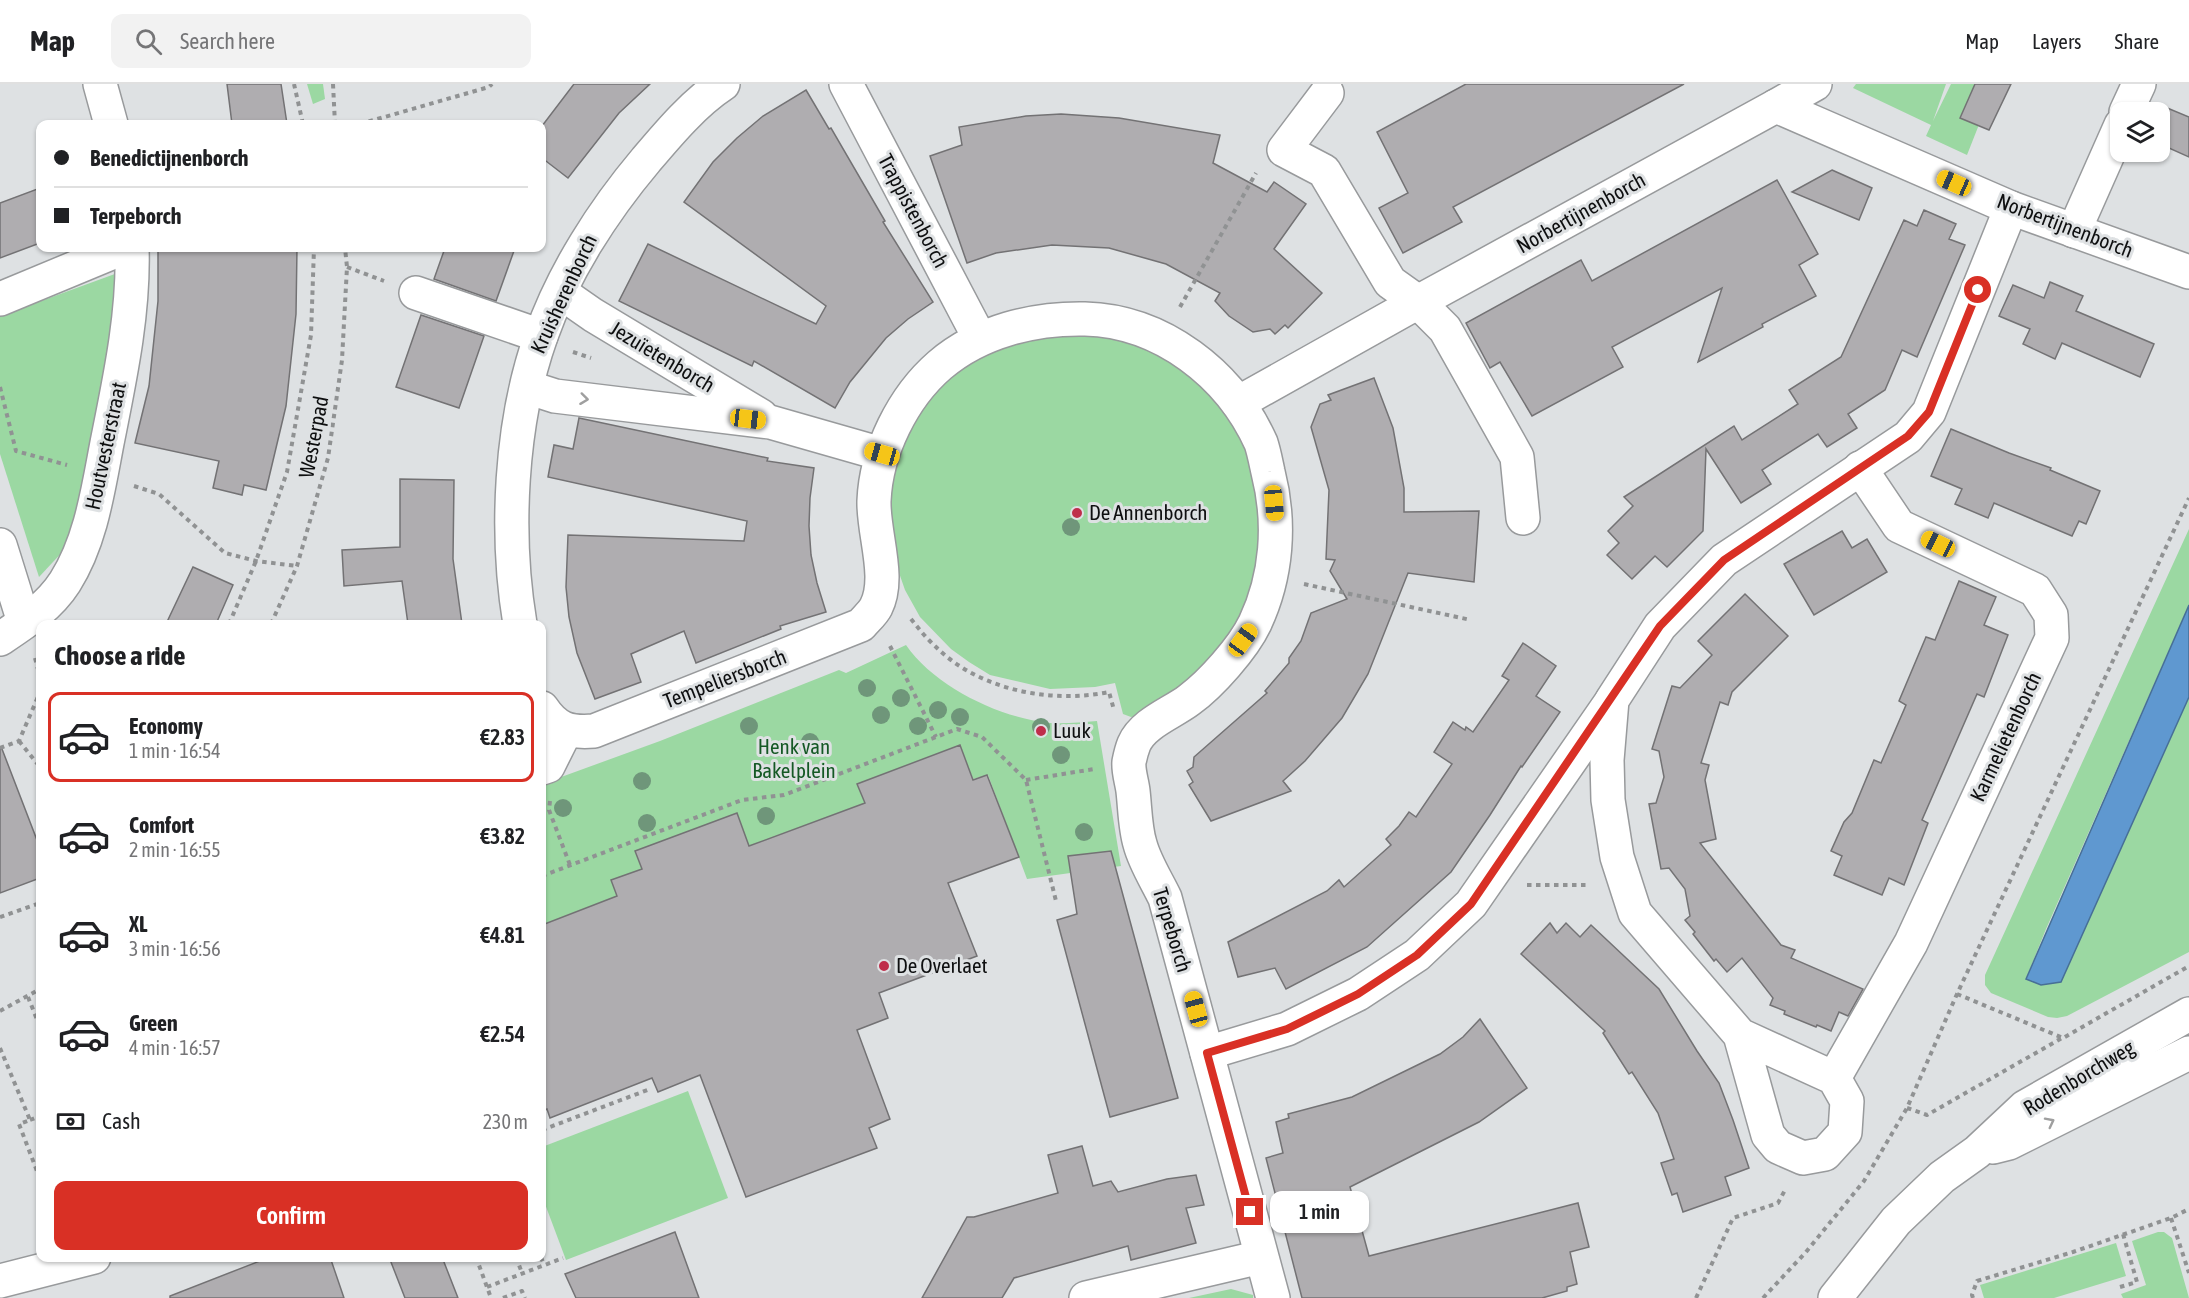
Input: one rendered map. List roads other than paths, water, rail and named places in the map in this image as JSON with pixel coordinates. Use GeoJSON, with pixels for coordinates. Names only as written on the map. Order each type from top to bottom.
{"type":"FeatureCollection","features":[{"type":"Feature","properties":{"kind":"street"},"geometry":{"type":"LineString","coordinates":[[100,84],[110,120]]}},
{"type":"Feature","properties":{"kind":"street","name":"Kruisherenborch"},"geometry":{"type":"LineString","coordinates":[[519,620],[511,519],[518,437],[527,387],[541,336],[560,292],[590,234],[627,183],[673,128],[723,84]]}},
{"type":"Feature","properties":{"kind":"street","name":"Trappistenborch"},"geometry":{"type":"LineString","coordinates":[[846,84],[981,339]]}},
{"type":"Feature","properties":{"kind":"street","name":"Norbertijnenborch"},"geometry":{"type":"LineString","coordinates":[[1238,403],[1815,84]]}},
{"type":"Feature","properties":{"kind":"street"},"geometry":{"type":"LineString","coordinates":[[2131,102],[2139,84]]}},
{"type":"Feature","properties":{"kind":"street"},"geometry":{"type":"LineString","coordinates":[[1327,93],[1284,150],[1324,171],[1390,282],[1418,302],[1445,329],[1517,457],[1523,518]]}},
{"type":"Feature","properties":{"kind":"street","name":"Norbertijnenborch"},"geometry":{"type":"LineString","coordinates":[[1776,106],[2011,208],[2189,272]]}},
{"type":"Feature","properties":{"kind":"street"},"geometry":{"type":"LineString","coordinates":[[2074,231],[2110,150]]}},
{"type":"Feature","properties":{"kind":"street"},"geometry":{"type":"LineString","coordinates":[[1207,1053],[1287,1029],[1358,994],[1417,955],[1471,904],[1612,700],[1660,626],[1724,560],[1908,436],[1929,412],[2011,208]]}},
{"type":"Feature","properties":{"kind":"street"},"geometry":{"type":"LineString","coordinates":[[0,299],[113,252]]}},
{"type":"Feature","properties":{"kind":"street","name":"Houtvesterstraat"},"geometry":{"type":"LineString","coordinates":[[0,545],[12,631],[44,607],[64,584],[80,555],[90,519],[122,367],[133,283],[132,252]]}},
{"type":"Feature","properties":{"kind":"street","name":"Jezuïetenborch"},"geometry":{"type":"LineString","coordinates":[[560,292],[592,315],[770,422]]}},
{"type":"Feature","properties":{"kind":"street"},"geometry":{"type":"LineString","coordinates":[[416,293],[541,336]]}},
{"type":"Feature","properties":{"kind":"street"},"geometry":{"type":"LineString","coordinates":[[770,422],[882,454],[902,407],[940,365],[981,339],[1023,324],[1054,319],[1089,319],[1131,325],[1162,338],[1191,357],[1217,379],[1238,403]]}},
{"type":"Feature","properties":{"kind":"street","name":"Jezuïetenborch"},"geometry":{"type":"LineString","coordinates":[[527,387],[555,396],[770,422]]}},
{"type":"Feature","properties":{"kind":"street","name":"Terpeborch"},"geometry":{"type":"LineString","coordinates":[[1238,403],[1262,445],[1272,486],[1277,535],[1271,577],[1254,625],[1222,669],[1191,699],[1146,728],[1132,752],[1140,844],[1166,898],[1273,1298]]}},
{"type":"Feature","properties":{"kind":"street","name":"Tempeliersborch"},"geometry":{"type":"LineString","coordinates":[[566,730],[579,732],[594,730],[873,605],[879,557],[874,500],[882,454]]}},
{"type":"Feature","properties":{"kind":"street","name":"Karmelietenborch"},"geometry":{"type":"LineString","coordinates":[[1834,1078],[1911,943],[2052,638],[2052,615],[2035,590],[1899,526],[1860,468]]}},
{"type":"Feature","properties":{"kind":"street"},"geometry":{"type":"LineString","coordinates":[[1612,700],[1607,760],[1608,800],[1617,857],[1635,913],[1740,1035],[1834,1078],[1847,1101],[1845,1132],[1825,1154],[1803,1158],[1778,1148],[1768,1135],[1740,1035]]}},
{"type":"Feature","properties":{"kind":"street"},"geometry":{"type":"LineString","coordinates":[[546,714],[551,722],[566,730],[546,765]]}},
{"type":"Feature","properties":{"kind":"street","name":"Rodenborchweg"},"geometry":{"type":"LineString","coordinates":[[1835,1298],[1896,1221],[1942,1177],[1977,1152],[2025,1107],[2189,1014]]}},
{"type":"Feature","properties":{"kind":"street","name":"Rodenborchweg"},"geometry":{"type":"LineString","coordinates":[[1977,1152],[2009,1143],[2189,1053]]}},
{"type":"Feature","properties":{"kind":"street"},"geometry":{"type":"LineString","coordinates":[[1086,1298],[1262,1257]]}},
{"type":"Feature","properties":{"kind":"street"},"geometry":{"type":"LineString","coordinates":[[0,1281],[74,1262]]}},
{"type":"Feature","properties":{"kind":"water"},"geometry":{"type":"Polygon","coordinates":[[[2189,605],[2189,697],[2061,982],[2041,985],[2026,979],[2189,605]]]}},
{"type":"Feature","properties":{"kind":"place","name":"De Annenborch"},"geometry":{"type":"Point","coordinates":[1077,513]}},
{"type":"Feature","properties":{"kind":"place","name":"Luuk"},"geometry":{"type":"Point","coordinates":[1041,731]}},
{"type":"Feature","properties":{"kind":"place","name":"De Overlaet"},"geometry":{"type":"Point","coordinates":[884,966]}},
{"type":"Feature","properties":{"kind":"park label","name":"Henk van Bakelplein"},"geometry":{"type":"Point","coordinates":[794,759]}}]}
